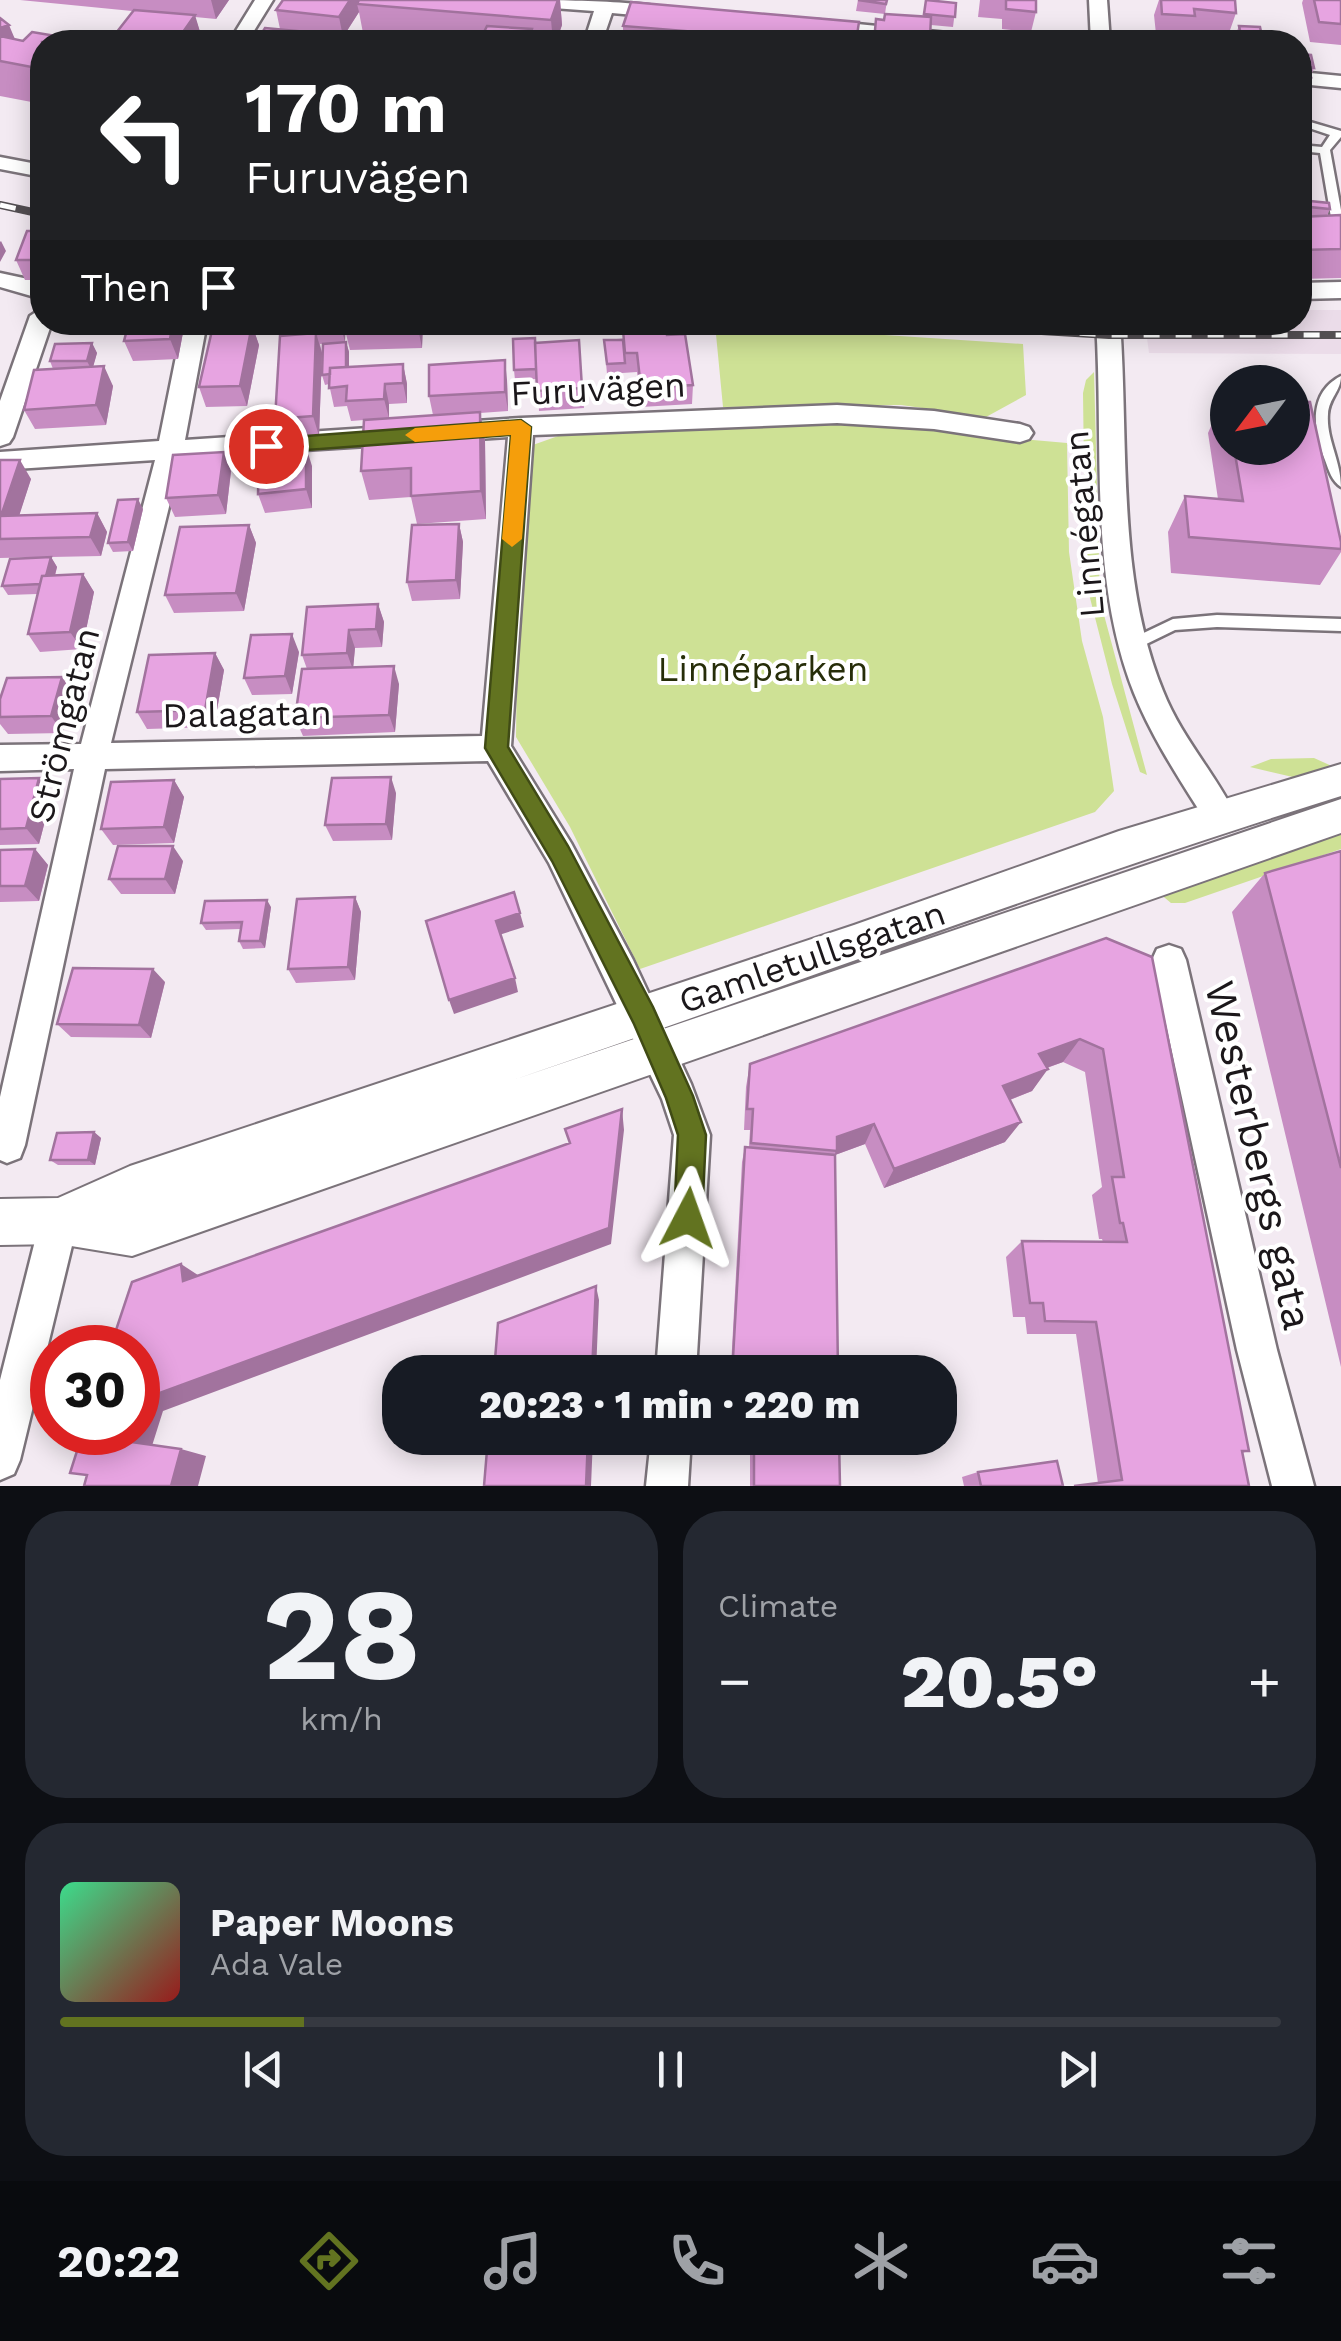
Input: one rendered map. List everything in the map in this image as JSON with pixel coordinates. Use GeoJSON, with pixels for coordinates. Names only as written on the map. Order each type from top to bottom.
{"type":"FeatureCollection","features":[{"type":"Feature","properties":{"kind":"street"},"geometry":{"type":"LineString","coordinates":[[245,30],[264,0]]}},
{"type":"Feature","properties":{"kind":"street"},"geometry":{"type":"LineString","coordinates":[[526,0],[680,14]]}},
{"type":"Feature","properties":{"kind":"street"},"geometry":{"type":"LineString","coordinates":[[817,0],[802,25],[854,30]]}},
{"type":"Feature","properties":{"kind":"street"},"geometry":{"type":"LineString","coordinates":[[1098,0],[1100,30]]}},
{"type":"Feature","properties":{"kind":"street"},"geometry":{"type":"LineString","coordinates":[[597,30],[606,6]]}},
{"type":"Feature","properties":{"kind":"street"},"geometry":{"type":"LineString","coordinates":[[1312,79],[1341,82]]}},
{"type":"Feature","properties":{"kind":"street"},"geometry":{"type":"LineString","coordinates":[[0,163],[30,169]]}},
{"type":"Feature","properties":{"kind":"street"},"geometry":{"type":"LineString","coordinates":[[0,280],[30,285]]}},
{"type":"Feature","properties":{"kind":"street"},"geometry":{"type":"LineString","coordinates":[[1312,291],[1341,290]]}},
{"type":"Feature","properties":{"kind":"street"},"geometry":{"type":"LineString","coordinates":[[0,437],[35,335]]}},
{"type":"Feature","properties":{"kind":"street","name":"Strömgatan"},"geometry":{"type":"LineString","coordinates":[[6,1145],[93,754],[170,450],[193,335]]}},
{"type":"Feature","properties":{"kind":"street","name":"Linnégatan"},"geometry":{"type":"LineString","coordinates":[[1109,335],[1120,567],[1134,644],[1143,678],[1170,733],[1220,816]]}},
{"type":"Feature","properties":{"kind":"street","name":"Furuvägen"},"geometry":{"type":"LineString","coordinates":[[0,460],[521,427],[837,414],[934,420],[1020,433]]}},
{"type":"Feature","properties":{"kind":"street"},"geometry":{"type":"LineString","coordinates":[[521,427],[496,748],[560,853],[651,1035],[692,1135],[677,1355]]}},
{"type":"Feature","properties":{"kind":"street","name":"Dalagatan"},"geometry":{"type":"LineString","coordinates":[[0,758],[496,748]]}},
{"type":"Feature","properties":{"kind":"street","name":"Gamletullsgatan"},"geometry":{"type":"LineString","coordinates":[[651,1035],[1104,853],[1341,780]]}},
{"type":"Feature","properties":{"kind":"street","name":"Gamletullsgatan"},"geometry":{"type":"LineString","coordinates":[[0,1222],[59,1221],[130,1189],[651,1035],[1341,816]]}},
{"type":"Feature","properties":{"kind":"street","name":"Westerbergs gata"},"geometry":{"type":"LineString","coordinates":[[1168,960],[1292,1486]]}},
{"type":"Feature","properties":{"kind":"street"},"geometry":{"type":"LineString","coordinates":[[0,1460],[59,1221]]}},
{"type":"Feature","properties":{"kind":"street"},"geometry":{"type":"LineString","coordinates":[[666,1486],[669,1455]]}},
{"type":"Feature","properties":{"kind":"lane"},"geometry":{"type":"LineString","coordinates":[[1312,126],[1339,134],[1325,150],[1336,242]]}},
{"type":"Feature","properties":{"kind":"lane"},"geometry":{"type":"LineString","coordinates":[[1312,149],[1325,150]]}},
{"type":"Feature","properties":{"kind":"lane"},"geometry":{"type":"LineString","coordinates":[[1341,380],[1325,391],[1319,410],[1341,482]]}},
{"type":"Feature","properties":{"kind":"lane"},"geometry":{"type":"LineString","coordinates":[[1134,644],[1173,626],[1217,620],[1341,625]]}},
{"type":"Feature","properties":{"kind":"shaded area"},"geometry":{"type":"Polygon","coordinates":[[[1312,310],[1341,310],[1341,354],[1149,353],[1147,335],[1312,335],[1312,310]]]}},
{"type":"Feature","properties":{"kind":"green space"},"geometry":{"type":"Polygon","coordinates":[[[716,335],[884,335],[1023,344],[1026,395],[986,417],[901,405],[723,407],[716,335]]]}},
{"type":"Feature","properties":{"kind":"green space"},"geometry":{"type":"Polygon","coordinates":[[[1094,372],[1100,600],[1147,775],[1140,772],[1089,594],[1083,393],[1086,380],[1094,372]]]}},
{"type":"Feature","properties":{"kind":"green space","name":"Linnéparken"},"geometry":{"type":"Polygon","coordinates":[[[835,422],[1067,443],[1069,552],[1082,641],[1103,717],[1114,791],[1095,812],[640,969],[570,827],[516,737],[530,446],[561,435],[725,424],[835,422]]]}},
{"type":"Feature","properties":{"kind":"green space"},"geometry":{"type":"Polygon","coordinates":[[[1314,758],[1334,767],[1297,778],[1250,767],[1271,759],[1314,758]]]}},
{"type":"Feature","properties":{"kind":"green space"},"geometry":{"type":"Polygon","coordinates":[[[1341,829],[1341,849],[1185,903],[1171,903],[1159,893],[1341,829]]]}},
{"type":"Feature","properties":{"kind":"building"},"geometry":{"type":"Polygon","coordinates":[[[283,0],[350,0],[339,17],[276,10],[283,0]]]}},
{"type":"Feature","properties":{"kind":"building"},"geometry":{"type":"Polygon","coordinates":[[[359,0],[558,0],[551,20],[357,4],[359,0]]]}},
{"type":"Feature","properties":{"kind":"building"},"geometry":{"type":"Polygon","coordinates":[[[926,0],[956,3],[955,17],[924,14],[926,0]]]}},
{"type":"Feature","properties":{"kind":"building"},"geometry":{"type":"Polygon","coordinates":[[[1006,0],[1036,0],[1036,12],[1006,9],[1006,0]]]}},
{"type":"Feature","properties":{"kind":"building"},"geometry":{"type":"Polygon","coordinates":[[[1161,0],[1235,0],[1236,13],[1194,9],[1195,16],[1162,14],[1161,0]]]}},
{"type":"Feature","properties":{"kind":"building"},"geometry":{"type":"Polygon","coordinates":[[[1314,0],[1341,0],[1341,24],[1319,22],[1314,0]]]}},
{"type":"Feature","properties":{"kind":"building"},"geometry":{"type":"Polygon","coordinates":[[[631,2],[859,22],[858,30],[672,30],[623,26],[631,2]]]}},
{"type":"Feature","properties":{"kind":"building"},"geometry":{"type":"Polygon","coordinates":[[[134,10],[195,15],[184,30],[118,30],[134,10]]]}},
{"type":"Feature","properties":{"kind":"building"},"geometry":{"type":"Polygon","coordinates":[[[885,14],[931,17],[930,30],[875,30],[876,19],[884,20],[885,14]]]}},
{"type":"Feature","properties":{"kind":"building"},"geometry":{"type":"Polygon","coordinates":[[[487,26],[532,29],[532,30],[485,30],[487,26]]]}},
{"type":"Feature","properties":{"kind":"building"},"geometry":{"type":"Polygon","coordinates":[[[1239,26],[1261,30],[1240,30],[1239,26]]]}},
{"type":"Feature","properties":{"kind":"building"},"geometry":{"type":"Polygon","coordinates":[[[30,34],[30,67],[0,61],[0,36],[23,41],[30,34]]]}},
{"type":"Feature","properties":{"kind":"building"},"geometry":{"type":"Polygon","coordinates":[[[1312,201],[1329,203],[1330,209],[1312,207],[1312,201]]]}},
{"type":"Feature","properties":{"kind":"building"},"geometry":{"type":"Polygon","coordinates":[[[1341,215],[1341,249],[1312,250],[1312,216],[1341,215]]]}},
{"type":"Feature","properties":{"kind":"building"},"geometry":{"type":"Polygon","coordinates":[[[27,231],[30,231],[30,260],[16,260],[27,231]]]}},
{"type":"Feature","properties":{"kind":"building"},"geometry":{"type":"Polygon","coordinates":[[[126,335],[171,335],[170,339],[124,341],[126,335]]]}},
{"type":"Feature","properties":{"kind":"building"},"geometry":{"type":"Polygon","coordinates":[[[211,335],[250,335],[240,386],[199,387],[211,335]]]}},
{"type":"Feature","properties":{"kind":"building"},"geometry":{"type":"Polygon","coordinates":[[[316,335],[313,416],[275,419],[280,336],[316,335]]]}},
{"type":"Feature","properties":{"kind":"building"},"geometry":{"type":"Polygon","coordinates":[[[623,335],[685,335],[693,385],[641,388],[637,353],[625,353],[623,335]]]}},
{"type":"Feature","properties":{"kind":"building"},"geometry":{"type":"Polygon","coordinates":[[[535,338],[536,369],[514,370],[513,339],[535,338]]]}},
{"type":"Feature","properties":{"kind":"building"},"geometry":{"type":"Polygon","coordinates":[[[579,340],[582,388],[537,391],[535,343],[579,340]]]}},
{"type":"Feature","properties":{"kind":"building"},"geometry":{"type":"Polygon","coordinates":[[[604,340],[623,340],[625,363],[607,364],[604,340]]]}},
{"type":"Feature","properties":{"kind":"building"},"geometry":{"type":"Polygon","coordinates":[[[346,342],[346,367],[330,368],[330,374],[322,375],[323,344],[346,342]]]}},
{"type":"Feature","properties":{"kind":"building"},"geometry":{"type":"Polygon","coordinates":[[[92,343],[87,361],[50,361],[55,344],[92,343]]]}},
{"type":"Feature","properties":{"kind":"building"},"geometry":{"type":"Polygon","coordinates":[[[505,360],[505,392],[429,396],[429,365],[505,360]]]}},
{"type":"Feature","properties":{"kind":"building"},"geometry":{"type":"Polygon","coordinates":[[[403,364],[403,383],[385,384],[384,399],[346,401],[347,386],[329,388],[330,368],[403,364]]]}},
{"type":"Feature","properties":{"kind":"building"},"geometry":{"type":"Polygon","coordinates":[[[104,366],[96,405],[24,410],[34,370],[104,366]]]}},
{"type":"Feature","properties":{"kind":"building"},"geometry":{"type":"Polygon","coordinates":[[[1310,402],[1341,549],[1189,537],[1185,496],[1243,501],[1237,465],[1310,465],[1310,402]]]}},
{"type":"Feature","properties":{"kind":"building"},"geometry":{"type":"Polygon","coordinates":[[[480,412],[481,491],[411,496],[411,468],[361,471],[364,420],[480,412]]]}},
{"type":"Feature","properties":{"kind":"building"},"geometry":{"type":"Polygon","coordinates":[[[306,447],[306,489],[258,494],[259,452],[306,447]]]}},
{"type":"Feature","properties":{"kind":"building"},"geometry":{"type":"Polygon","coordinates":[[[224,452],[218,495],[166,498],[173,455],[224,452]]]}},
{"type":"Feature","properties":{"kind":"building"},"geometry":{"type":"Polygon","coordinates":[[[0,460],[20,460],[1,516],[97,513],[90,537],[0,539],[0,460]]]}},
{"type":"Feature","properties":{"kind":"building"},"geometry":{"type":"Polygon","coordinates":[[[138,499],[128,542],[108,543],[118,500],[138,499]]]}},
{"type":"Feature","properties":{"kind":"building"},"geometry":{"type":"Polygon","coordinates":[[[459,524],[456,580],[407,582],[412,525],[459,524]]]}},
{"type":"Feature","properties":{"kind":"building"},"geometry":{"type":"Polygon","coordinates":[[[249,525],[236,593],[165,595],[180,527],[249,525]]]}},
{"type":"Feature","properties":{"kind":"building"},"geometry":{"type":"Polygon","coordinates":[[[51,557],[40,584],[2,586],[10,559],[51,557]]]}},
{"type":"Feature","properties":{"kind":"building"},"geometry":{"type":"Polygon","coordinates":[[[83,574],[70,632],[28,634],[42,576],[83,574]]]}},
{"type":"Feature","properties":{"kind":"building"},"geometry":{"type":"Polygon","coordinates":[[[378,604],[376,629],[349,630],[347,653],[302,655],[307,607],[378,604]]]}},
{"type":"Feature","properties":{"kind":"building"},"geometry":{"type":"Polygon","coordinates":[[[292,634],[285,676],[244,678],[251,635],[292,634]]]}},
{"type":"Feature","properties":{"kind":"building"},"geometry":{"type":"Polygon","coordinates":[[[215,653],[205,710],[137,712],[149,655],[215,653]]]}},
{"type":"Feature","properties":{"kind":"building"},"geometry":{"type":"Polygon","coordinates":[[[394,666],[389,715],[295,718],[302,669],[394,666]]]}},
{"type":"Feature","properties":{"kind":"building"},"geometry":{"type":"Polygon","coordinates":[[[62,677],[51,716],[0,717],[0,699],[7,678],[62,677]]]}},
{"type":"Feature","properties":{"kind":"building"},"geometry":{"type":"Polygon","coordinates":[[[391,777],[386,824],[325,825],[332,778],[391,777]]]}},
{"type":"Feature","properties":{"kind":"building"},"geometry":{"type":"Polygon","coordinates":[[[39,778],[26,828],[0,829],[0,779],[39,778]]]}},
{"type":"Feature","properties":{"kind":"building"},"geometry":{"type":"Polygon","coordinates":[[[174,780],[164,827],[101,829],[111,782],[174,780]]]}},
{"type":"Feature","properties":{"kind":"building"},"geometry":{"type":"Polygon","coordinates":[[[118,846],[173,846],[165,879],[109,879],[118,846]]]}},
{"type":"Feature","properties":{"kind":"building"},"geometry":{"type":"Polygon","coordinates":[[[35,849],[25,886],[0,886],[0,850],[35,849]]]}},
{"type":"Feature","properties":{"kind":"building"},"geometry":{"type":"Polygon","coordinates":[[[1341,851],[1341,1168],[1265,873],[1341,851]]]}},
{"type":"Feature","properties":{"kind":"building"},"geometry":{"type":"Polygon","coordinates":[[[514,892],[520,913],[496,921],[515,978],[449,1000],[426,921],[514,892]]]}},
{"type":"Feature","properties":{"kind":"building"},"geometry":{"type":"Polygon","coordinates":[[[355,897],[348,967],[288,969],[297,899],[355,897]]]}},
{"type":"Feature","properties":{"kind":"building"},"geometry":{"type":"Polygon","coordinates":[[[267,900],[260,941],[239,941],[242,922],[201,923],[205,901],[267,900]]]}},
{"type":"Feature","properties":{"kind":"building"},"geometry":{"type":"Polygon","coordinates":[[[1106,938],[1152,957],[1249,1451],[1242,1451],[1249,1486],[1074,1486],[1122,1480],[1096,1322],[1045,1321],[1043,1303],[1030,1303],[1022,1241],[1127,1242],[1112,1177],[1124,1177],[1103,1049],[1080,1039],[1039,1054],[1048,1069],[1003,1086],[1021,1122],[894,1169],[874,1124],[837,1137],[837,1151],[751,1143],[753,1109],[747,1109],[750,1064],[1106,938]]]}},
{"type":"Feature","properties":{"kind":"building"},"geometry":{"type":"Polygon","coordinates":[[[73,968],[153,969],[139,1025],[57,1024],[73,968]]]}},
{"type":"Feature","properties":{"kind":"building"},"geometry":{"type":"Polygon","coordinates":[[[622,1109],[609,1228],[160,1393],[160,1325],[118,1325],[132,1282],[181,1264],[183,1281],[570,1143],[565,1129],[622,1109]]]}},
{"type":"Feature","properties":{"kind":"building"},"geometry":{"type":"Polygon","coordinates":[[[94,1132],[88,1160],[50,1160],[57,1133],[94,1132]]]}},
{"type":"Feature","properties":{"kind":"building"},"geometry":{"type":"Polygon","coordinates":[[[745,1147],[835,1155],[838,1355],[733,1355],[745,1147]]]}},
{"type":"Feature","properties":{"kind":"building"},"geometry":{"type":"Polygon","coordinates":[[[596,1286],[593,1355],[495,1355],[498,1323],[596,1286]]]}},
{"type":"Feature","properties":{"kind":"building"},"geometry":{"type":"Polygon","coordinates":[[[160,1446],[181,1449],[171,1486],[84,1486],[87,1475],[70,1473],[76,1455],[160,1455],[160,1446]]]}},
{"type":"Feature","properties":{"kind":"building"},"geometry":{"type":"Polygon","coordinates":[[[487,1455],[587,1455],[586,1486],[484,1486],[487,1455]]]}},
{"type":"Feature","properties":{"kind":"building"},"geometry":{"type":"Polygon","coordinates":[[[754,1455],[839,1455],[840,1486],[754,1486],[754,1455]]]}},
{"type":"Feature","properties":{"kind":"building"},"geometry":{"type":"Polygon","coordinates":[[[1057,1461],[1063,1486],[981,1486],[978,1472],[1057,1461]]]}},
{"type":"Feature","properties":{"kind":"railway"},"geometry":{"type":"LineString","coordinates":[[0,205],[30,211]]}},
{"type":"Feature","properties":{"kind":"railway"},"geometry":{"type":"LineString","coordinates":[[1109,335],[1312,335]]}},
{"type":"Feature","properties":{"kind":"railway"},"geometry":{"type":"LineString","coordinates":[[1312,335],[1341,335]]}},
{"type":"Feature","properties":{"kind":"slow traffic"},"geometry":{"type":"LineString","coordinates":[[415,435],[521,427],[512,539]]}},
{"type":"Feature","properties":{"kind":"route"},"geometry":{"type":"LineString","coordinates":[[266,446],[521,427],[496,748],[560,853],[644,1016],[679,1096],[692,1135],[688,1218]]}}]}
